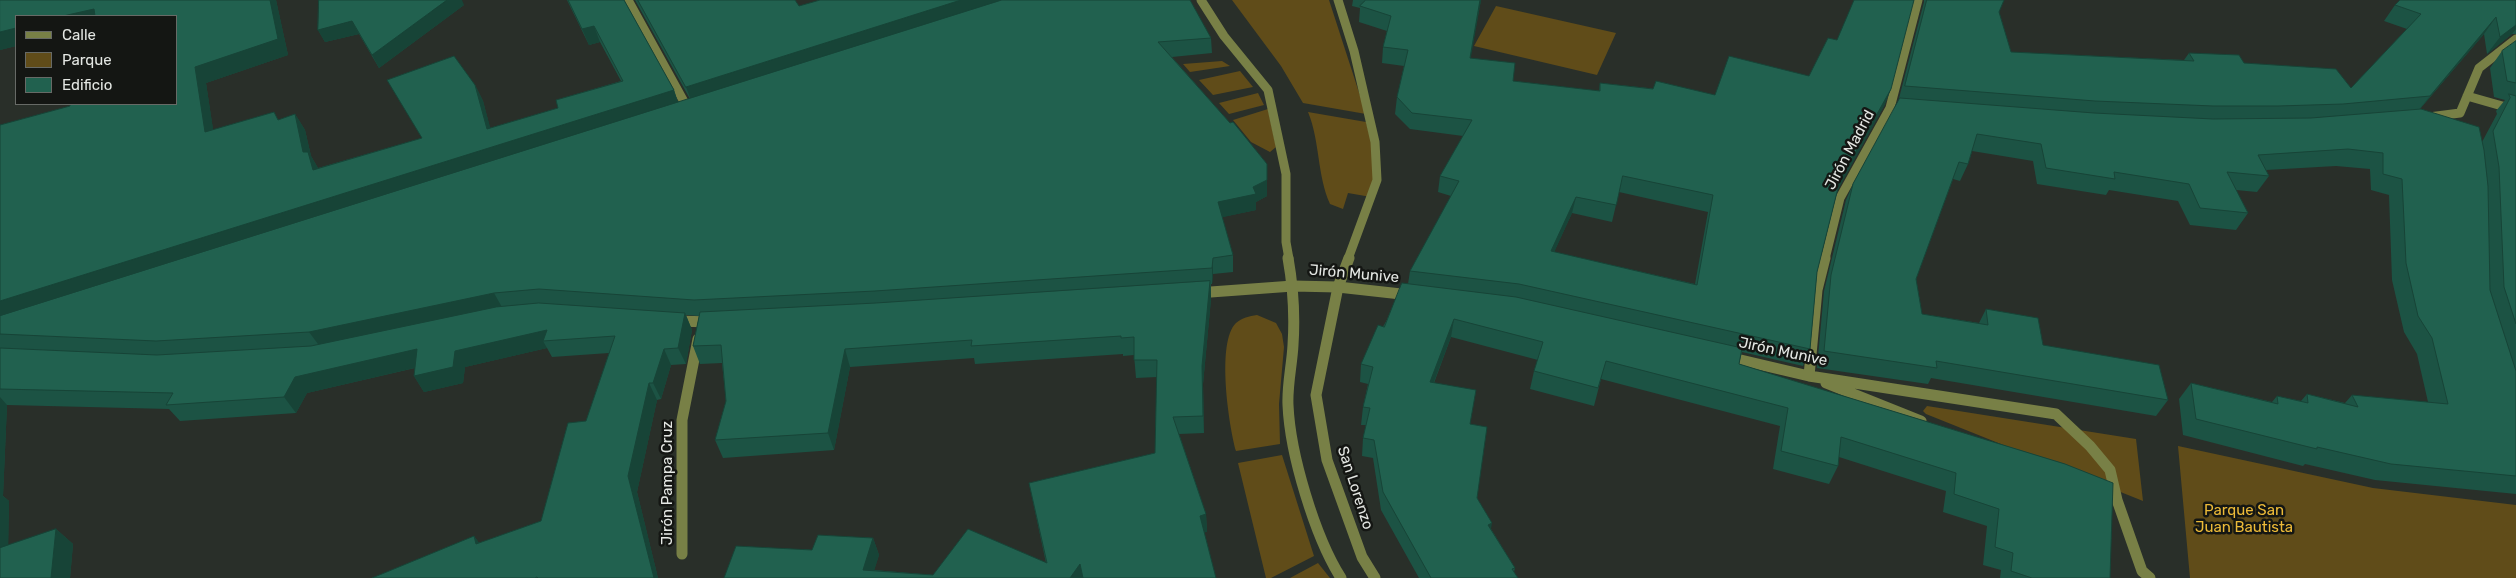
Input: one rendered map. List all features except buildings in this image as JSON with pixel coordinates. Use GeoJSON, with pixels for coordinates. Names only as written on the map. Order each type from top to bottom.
{"type":"FeatureCollection","features":[{"type":"Feature","properties":{"kind":"street"},"geometry":{"type":"LineString","coordinates":[[628,0],[688,109]]}},
{"type":"Feature","properties":{"kind":"street"},"geometry":{"type":"LineString","coordinates":[[1201,0],[1224,36],[1268,90],[1286,174],[1286,242],[1293,286],[1293,343],[1288,404],[1292,447],[1327,556],[1341,578]]}},
{"type":"Feature","properties":{"kind":"street","name":"San Lorenzo"},"geometry":{"type":"LineString","coordinates":[[1338,0],[1354,51],[1365,96],[1375,142],[1378,180],[1338,286],[1316,395],[1327,460],[1362,558],[1375,578]]}},
{"type":"Feature","properties":{"kind":"street","name":"Jirón Madrid"},"geometry":{"type":"LineString","coordinates":[[1808,376],[1817,290],[1840,198],[1895,109],[1918,0]]}},
{"type":"Feature","properties":{"kind":"street"},"geometry":{"type":"LineString","coordinates":[[2460,113],[2479,68],[2516,39]]}},
{"type":"Feature","properties":{"kind":"street"},"geometry":{"type":"LineString","coordinates":[[2467,96],[2516,110]]}},
{"type":"Feature","properties":{"kind":"street"},"geometry":{"type":"LineString","coordinates":[[2418,119],[2460,113]]}},
{"type":"Feature","properties":{"kind":"street"},"geometry":{"type":"LineString","coordinates":[[2460,113],[2467,125]]}},
{"type":"Feature","properties":{"kind":"street","name":"Jirón Munive"},"geometry":{"type":"LineString","coordinates":[[1186,294],[1293,286],[1338,286],[1426,297]]}},
{"type":"Feature","properties":{"kind":"street"},"geometry":{"type":"LineString","coordinates":[[661,320],[701,323],[721,322]]}},
{"type":"Feature","properties":{"kind":"street","name":"Jirón Pampa Cruz"},"geometry":{"type":"LineString","coordinates":[[682,554],[682,420],[701,323]]}},
{"type":"Feature","properties":{"kind":"street","name":"Jirón Munive"},"geometry":{"type":"LineString","coordinates":[[1714,354],[1808,376],[2056,414],[2090,446],[2110,470],[2117,500],[2146,574]]}},
{"type":"Feature","properties":{"kind":"street"},"geometry":{"type":"LineString","coordinates":[[1808,376],[1936,427]]}},
{"type":"Feature","properties":{"kind":"street"},"geometry":{"type":"LineString","coordinates":[[2099,492],[2117,500]]}},
{"type":"Feature","properties":{"kind":"green space"},"geometry":{"type":"Polygon","coordinates":[[[1232,0],[1329,0],[1366,114],[1303,103],[1281,66],[1232,0]]]}},
{"type":"Feature","properties":{"kind":"green space"},"geometry":{"type":"Polygon","coordinates":[[[1496,6],[1616,33],[1597,75],[1474,46],[1496,6]]]}},
{"type":"Feature","properties":{"kind":"green space"},"geometry":{"type":"Polygon","coordinates":[[[1222,61],[1230,66],[1190,72],[1183,64],[1222,61]]]}},
{"type":"Feature","properties":{"kind":"green space"},"geometry":{"type":"Polygon","coordinates":[[[1240,71],[1253,87],[1213,95],[1199,80],[1240,71]]]}},
{"type":"Feature","properties":{"kind":"green space"},"geometry":{"type":"Polygon","coordinates":[[[1258,93],[1264,105],[1229,114],[1219,103],[1258,93]]]}},
{"type":"Feature","properties":{"kind":"green space"},"geometry":{"type":"Polygon","coordinates":[[[1268,109],[1276,147],[1270,152],[1251,142],[1233,120],[1268,109]]]}},
{"type":"Feature","properties":{"kind":"green space"},"geometry":{"type":"Polygon","coordinates":[[[1308,112],[1366,122],[1380,174],[1371,197],[1348,193],[1343,209],[1330,204],[1308,112]]]}},
{"type":"Feature","properties":{"kind":"green space"},"geometry":{"type":"Polygon","coordinates":[[[1257,315],[1276,323],[1282,334],[1284,347],[1279,404],[1280,444],[1236,451],[1230,423],[1226,385],[1225,365],[1227,348],[1230,333],[1236,323],[1257,315]]]}},
{"type":"Feature","properties":{"kind":"green space"},"geometry":{"type":"Polygon","coordinates":[[[1927,406],[2136,439],[2143,501],[1926,414],[1923,411],[1927,406]]]}},
{"type":"Feature","properties":{"kind":"green space","name":"Parque San Juan Bautista"},"geometry":{"type":"Polygon","coordinates":[[[2178,446],[2373,488],[2516,505],[2516,578],[2190,578],[2178,446]]]}},
{"type":"Feature","properties":{"kind":"green space"},"geometry":{"type":"Polygon","coordinates":[[[1282,455],[1314,556],[1271,578],[1266,578],[1238,463],[1282,455]]]}},
{"type":"Feature","properties":{"kind":"green space"},"geometry":{"type":"Polygon","coordinates":[[[1318,563],[1330,578],[1290,578],[1318,563]]]}}]}
